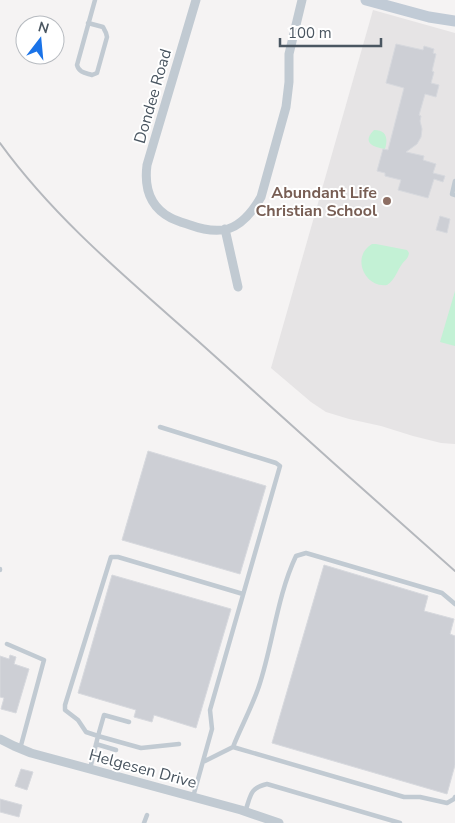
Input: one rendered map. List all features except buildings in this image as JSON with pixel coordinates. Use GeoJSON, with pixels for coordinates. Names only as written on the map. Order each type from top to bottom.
{"type":"FeatureCollection","features":[{"type":"Feature","properties":{"kind":"main road"},"geometry":{"type":"LineString","coordinates":[[366,0],[429,17],[455,27]]}},
{"type":"Feature","properties":{"kind":"main road"},"geometry":{"type":"LineString","coordinates":[[429,17],[455,21]]}},
{"type":"Feature","properties":{"kind":"street","name":"Dondee Road"},"geometry":{"type":"LineString","coordinates":[[196,0],[147,165],[146,178],[152,200],[159,210],[172,218],[195,227],[213,230],[225,229]]}},
{"type":"Feature","properties":{"kind":"street"},"geometry":{"type":"LineString","coordinates":[[238,287],[225,229],[241,222],[254,209],[261,197],[286,107],[290,54],[302,0]]}},
{"type":"Feature","properties":{"kind":"street","name":"Helgesen Drive"},"geometry":{"type":"LineString","coordinates":[[0,739],[32,753],[279,823]]}},
{"type":"Feature","properties":{"kind":"lane"},"geometry":{"type":"LineString","coordinates":[[88,23],[103,27],[107,37],[97,72],[92,75],[79,70],[77,65],[88,23],[95,0]]}},
{"type":"Feature","properties":{"kind":"lane"},"geometry":{"type":"LineString","coordinates":[[455,181],[452,194],[455,195]]}},
{"type":"Feature","properties":{"kind":"lane"},"geometry":{"type":"LineString","coordinates":[[160,427],[276,463],[280,466],[210,710],[212,729],[193,798]]}},
{"type":"Feature","properties":{"kind":"lane"},"geometry":{"type":"LineString","coordinates":[[203,762],[233,747],[258,686],[292,564],[296,556],[306,553],[442,593],[455,604]]}},
{"type":"Feature","properties":{"kind":"lane"},"geometry":{"type":"LineString","coordinates":[[179,744],[142,748],[98,736],[86,732],[78,720],[65,710],[111,557],[118,557],[243,594]]}},
{"type":"Feature","properties":{"kind":"lane"},"geometry":{"type":"LineString","coordinates":[[7,644],[44,660],[20,748]]}},
{"type":"Feature","properties":{"kind":"lane"},"geometry":{"type":"LineString","coordinates":[[90,769],[104,715],[130,722]]}},
{"type":"Feature","properties":{"kind":"lane"},"geometry":{"type":"LineString","coordinates":[[96,744],[116,750]]}},
{"type":"Feature","properties":{"kind":"lane"},"geometry":{"type":"LineString","coordinates":[[233,747],[404,797],[420,797],[447,803],[455,797]]}},
{"type":"Feature","properties":{"kind":"lane"},"geometry":{"type":"LineString","coordinates":[[245,812],[252,791],[258,786],[267,784],[400,823]]}},
{"type":"Feature","properties":{"kind":"lane"},"geometry":{"type":"LineString","coordinates":[[144,823],[147,815]]}},
{"type":"Feature","properties":{"kind":"shaded area","name":"Abundant Life Christian School"},"geometry":{"type":"Polygon","coordinates":[[[373,10],[455,33],[455,444],[441,443],[326,412],[311,402],[271,368],[373,10]]]}},
{"type":"Feature","properties":{"kind":"green space"},"geometry":{"type":"Polygon","coordinates":[[[374,130],[384,133],[386,136],[385,149],[370,144],[370,134],[374,130]]]}},
{"type":"Feature","properties":{"kind":"green space"},"geometry":{"type":"Polygon","coordinates":[[[372,244],[407,250],[409,253],[394,278],[387,285],[379,285],[372,282],[363,270],[362,256],[372,244]]]}},
{"type":"Feature","properties":{"kind":"green space"},"geometry":{"type":"Polygon","coordinates":[[[455,291],[455,346],[440,342],[455,291]]]}},
{"type":"Feature","properties":{"kind":"railway"},"geometry":{"type":"LineString","coordinates":[[0,143],[44,197],[93,247],[455,571]]}},
{"type":"Feature","properties":{"kind":"place","name":"Abundant Life Christian School"},"geometry":{"type":"Point","coordinates":[387,201]}}]}
